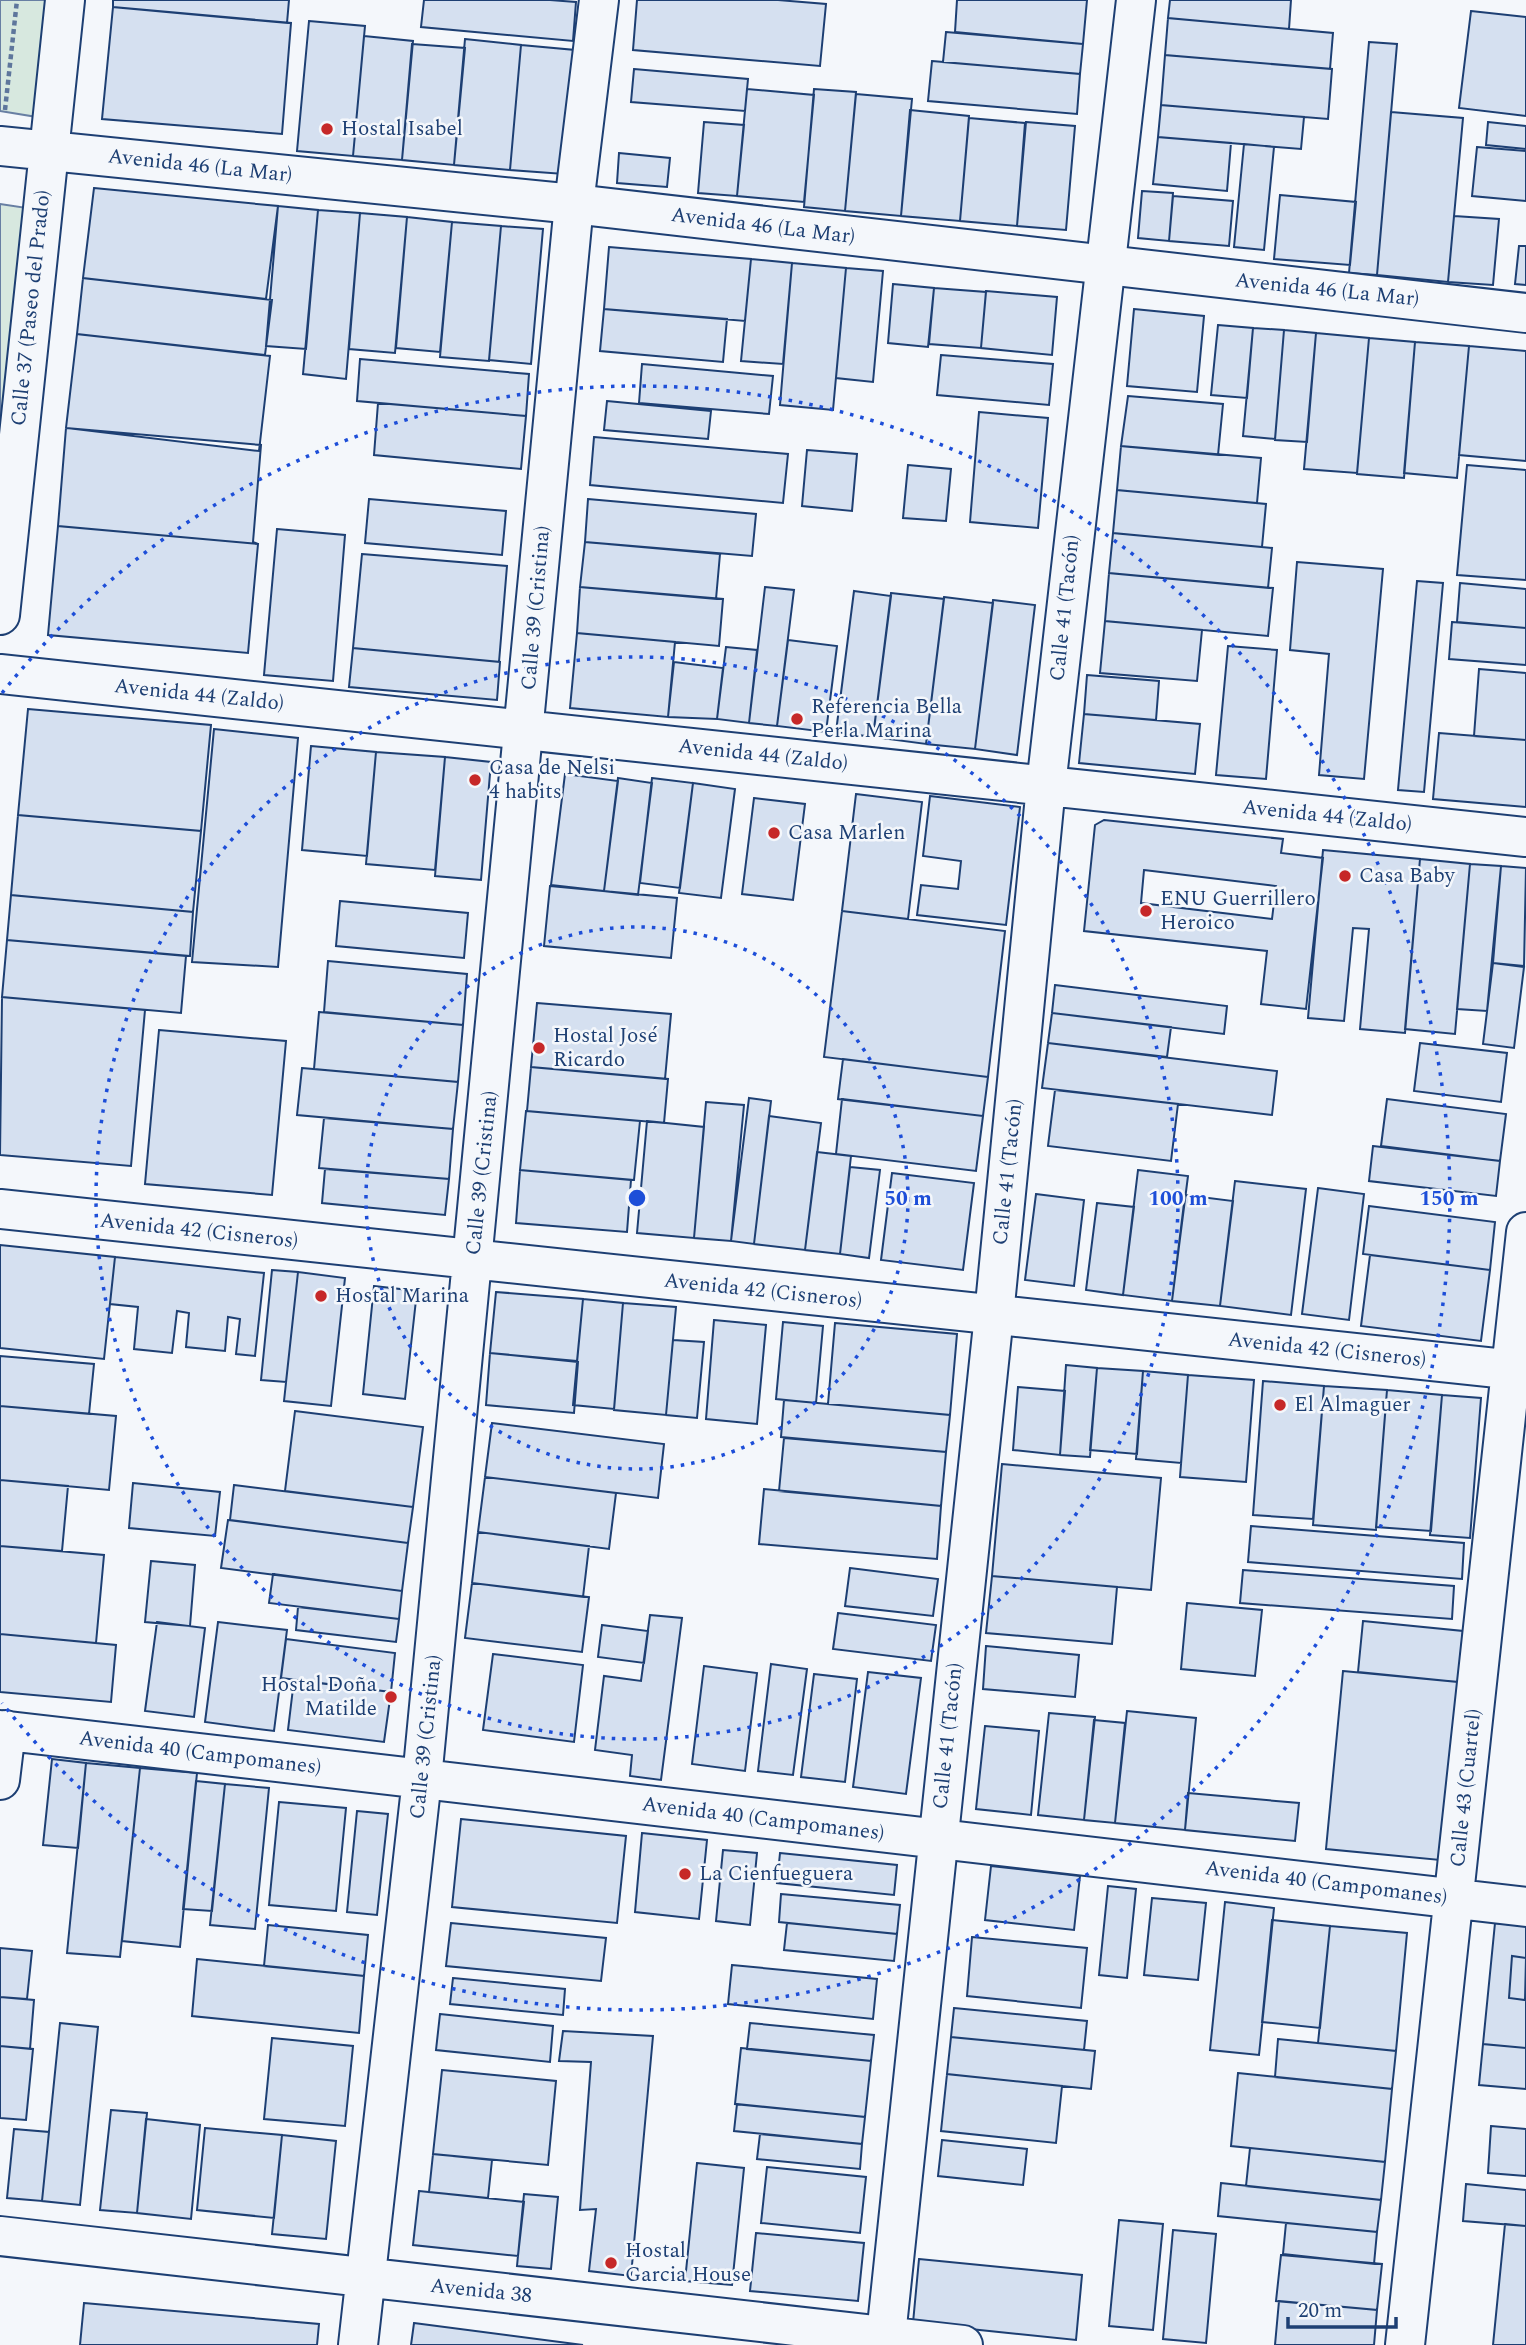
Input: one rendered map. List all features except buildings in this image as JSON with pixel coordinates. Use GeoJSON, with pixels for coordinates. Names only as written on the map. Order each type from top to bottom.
{"type":"FeatureCollection","features":[{"type":"Feature","properties":{"kind":"street","name":"Calle 37 (Paseo del Prado)"},"geometry":{"type":"LineString","coordinates":[[0,615],[65,0]]}},
{"type":"Feature","properties":{"kind":"street","name":"Calle 39 (Cristina)"},"geometry":{"type":"LineString","coordinates":[[358,2345],[422,1779],[574,204],[599,0]]}},
{"type":"Feature","properties":{"kind":"street","name":"Calle 41 (Tacón)"},"geometry":{"type":"LineString","coordinates":[[885,2341],[994,1315],[1046,786],[1136,0]]}},
{"type":"Feature","properties":{"kind":"street","name":"Avenida 46 (La Mar)"},"geometry":{"type":"LineString","coordinates":[[1,146],[574,204],[1526,313]]}},
{"type":"Feature","properties":{"kind":"street","name":"Avenida 44 (Zaldo)"},"geometry":{"type":"LineString","coordinates":[[0,674],[1526,837]]}},
{"type":"Feature","properties":{"kind":"street","name":"Avenida 42 (Cisneros)"},"geometry":{"type":"LineString","coordinates":[[0,1209],[1518,1370]]}},
{"type":"Feature","properties":{"kind":"street","name":"Calle 43 (Cuartel)"},"geometry":{"type":"LineString","coordinates":[[1405,2345],[1454,1898],[1518,1370],[1526,1232]]}},
{"type":"Feature","properties":{"kind":"street","name":"Avenida 40 (Campomanes)"},"geometry":{"type":"LineString","coordinates":[[2,1752],[422,1779],[1526,1907]]}},
{"type":"Feature","properties":{"kind":"street","name":"Avenida 38"},"geometry":{"type":"LineString","coordinates":[[0,2236],[885,2341],[963,2345]]}},
{"type":"Feature","properties":{"kind":"path"},"geometry":{"type":"LineString","coordinates":[[1,146],[17,0]]}},
{"type":"Feature","properties":{"kind":"shaded area"},"geometry":{"type":"Polygon","coordinates":[[[0,0],[50,0],[37,117],[0,111],[0,0]]]}},
{"type":"Feature","properties":{"kind":"shaded area"},"geometry":{"type":"Polygon","coordinates":[[[0,204],[27,208],[0,445],[0,204]]]}},
{"type":"Feature","properties":{"kind":"place","name":"Hostal Isabel"},"geometry":{"type":"Point","coordinates":[327,129]}},
{"type":"Feature","properties":{"kind":"place","name":"Referencia Bella Perla Marina"},"geometry":{"type":"Point","coordinates":[797,719]}},
{"type":"Feature","properties":{"kind":"place","name":"Casa de Nelsi 4 habits"},"geometry":{"type":"Point","coordinates":[475,780]}},
{"type":"Feature","properties":{"kind":"place","name":"Casa Marlen"},"geometry":{"type":"Point","coordinates":[774,833]}},
{"type":"Feature","properties":{"kind":"place","name":"Casa Baby"},"geometry":{"type":"Point","coordinates":[1345,876]}},
{"type":"Feature","properties":{"kind":"place","name":"ENU Guerrillero Heroico"},"geometry":{"type":"Point","coordinates":[1146,911]}},
{"type":"Feature","properties":{"kind":"place","name":"Hostal José Ricardo"},"geometry":{"type":"Point","coordinates":[539,1048]}},
{"type":"Feature","properties":{"kind":"place","name":"Hostal Marina"},"geometry":{"type":"Point","coordinates":[321,1296]}},
{"type":"Feature","properties":{"kind":"place","name":"El Almaguer"},"geometry":{"type":"Point","coordinates":[1280,1405]}},
{"type":"Feature","properties":{"kind":"place","name":"Hostal Doña Matilde"},"geometry":{"type":"Point","coordinates":[391,1697]}},
{"type":"Feature","properties":{"kind":"place","name":"La Cienfueguera"},"geometry":{"type":"Point","coordinates":[685,1874]}},
{"type":"Feature","properties":{"kind":"place","name":"Hostal Garcia House"},"geometry":{"type":"Point","coordinates":[611,2263]}}]}
